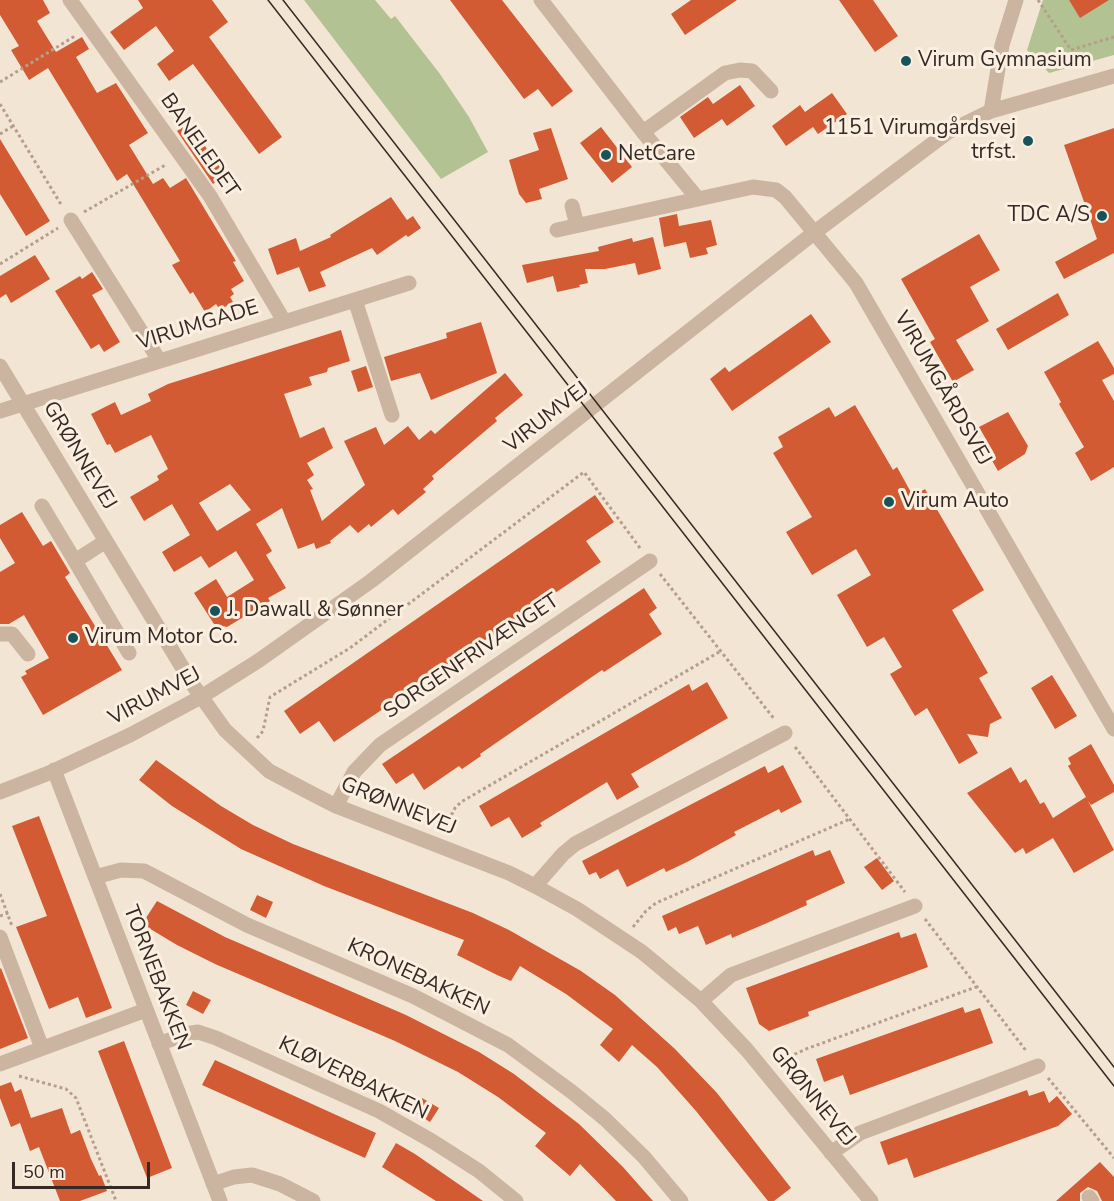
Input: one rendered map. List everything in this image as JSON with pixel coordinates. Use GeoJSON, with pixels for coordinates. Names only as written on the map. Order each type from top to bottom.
{"type":"FeatureCollection","features":[{"type":"Feature","properties":{"kind":"street","name":"BANELEDET"},"geometry":{"type":"LineString","coordinates":[[70,0],[210,196],[284,321]]}},
{"type":"Feature","properties":{"kind":"street"},"geometry":{"type":"LineString","coordinates":[[541,0],[698,199],[557,230]]}},
{"type":"Feature","properties":{"kind":"street"},"geometry":{"type":"LineString","coordinates":[[991,111],[1002,45],[1016,0]]}},
{"type":"Feature","properties":{"kind":"street"},"geometry":{"type":"LineString","coordinates":[[643,132],[725,73],[740,70],[752,71],[771,90]]}},
{"type":"Feature","properties":{"kind":"street","name":"VIRUMVEJ"},"geometry":{"type":"LineString","coordinates":[[0,792],[130,735],[201,697],[251,666],[372,582],[815,232],[948,132],[991,111],[1114,76]]}},
{"type":"Feature","properties":{"kind":"street","name":"VIRUMGÅRDSVEJ"},"geometry":{"type":"LineString","coordinates":[[698,199],[753,187],[776,190],[785,197],[856,283],[1114,729]]}},
{"type":"Feature","properties":{"kind":"street"},"geometry":{"type":"LineString","coordinates":[[572,206],[577,225]]}},
{"type":"Feature","properties":{"kind":"street"},"geometry":{"type":"LineString","coordinates":[[71,220],[159,360]]}},
{"type":"Feature","properties":{"kind":"street","name":"VIRUMGADE"},"geometry":{"type":"LineString","coordinates":[[0,411],[409,283]]}},
{"type":"Feature","properties":{"kind":"street"},"geometry":{"type":"LineString","coordinates":[[355,300],[392,415]]}},
{"type":"Feature","properties":{"kind":"street","name":"GRØNNEVEJ"},"geometry":{"type":"LineString","coordinates":[[0,366],[201,697],[225,730],[269,771],[336,806],[509,873],[536,886],[577,909],[642,952],[701,1001],[747,1050],[870,1201]]}},
{"type":"Feature","properties":{"kind":"street"},"geometry":{"type":"LineString","coordinates":[[42,506],[129,653]]}},
{"type":"Feature","properties":{"kind":"street"},"geometry":{"type":"LineString","coordinates":[[75,561],[106,541]]}},
{"type":"Feature","properties":{"kind":"street","name":"SORGENFRIVÆNGET"},"geometry":{"type":"LineString","coordinates":[[336,806],[354,772],[380,745],[650,561]]}},
{"type":"Feature","properties":{"kind":"street"},"geometry":{"type":"LineString","coordinates":[[0,634],[12,634],[28,654]]}},
{"type":"Feature","properties":{"kind":"street"},"geometry":{"type":"LineString","coordinates":[[536,886],[563,854],[575,844],[785,733]]}},
{"type":"Feature","properties":{"kind":"street","name":"TORNEBAKKEN"},"geometry":{"type":"LineString","coordinates":[[54,770],[220,1201]]}},
{"type":"Feature","properties":{"kind":"street","name":"KRONEBAKKEN"},"geometry":{"type":"LineString","coordinates":[[95,877],[121,870],[144,871],[248,925],[413,996],[508,1045],[605,1119],[644,1157],[681,1201]]}},
{"type":"Feature","properties":{"kind":"street"},"geometry":{"type":"LineString","coordinates":[[701,1001],[731,975],[915,906]]}},
{"type":"Feature","properties":{"kind":"street"},"geometry":{"type":"LineString","coordinates":[[0,937],[42,1048]]}},
{"type":"Feature","properties":{"kind":"street"},"geometry":{"type":"LineString","coordinates":[[6,1069],[42,1048],[146,1010]]}},
{"type":"Feature","properties":{"kind":"street","name":"KLØVERBAKKEN"},"geometry":{"type":"LineString","coordinates":[[159,1044],[185,1034],[198,1032],[225,1041],[388,1116],[479,1171],[516,1201]]}},
{"type":"Feature","properties":{"kind":"street"},"geometry":{"type":"LineString","coordinates":[[831,1153],[860,1133],[1038,1066]]}},
{"type":"Feature","properties":{"kind":"street"},"geometry":{"type":"LineString","coordinates":[[213,1184],[234,1177],[252,1175],[280,1184],[313,1201]]}},
{"type":"Feature","properties":{"kind":"path"},"geometry":{"type":"LineString","coordinates":[[1038,0],[1071,50],[1114,37]]}},
{"type":"Feature","properties":{"kind":"path"},"geometry":{"type":"LineString","coordinates":[[0,82],[89,27]]}},
{"type":"Feature","properties":{"kind":"path"},"geometry":{"type":"LineString","coordinates":[[0,104],[71,220]]}},
{"type":"Feature","properties":{"kind":"path"},"geometry":{"type":"LineString","coordinates":[[0,134],[13,126]]}},
{"type":"Feature","properties":{"kind":"path"},"geometry":{"type":"LineString","coordinates":[[0,264],[181,155]]}},
{"type":"Feature","properties":{"kind":"path"},"geometry":{"type":"LineString","coordinates":[[247,750],[263,731],[270,697],[350,648],[584,472],[650,561],[785,733],[976,987],[1114,1158]]}},
{"type":"Feature","properties":{"kind":"path"},"geometry":{"type":"LineString","coordinates":[[436,845],[455,808],[461,802],[721,651]]}},
{"type":"Feature","properties":{"kind":"path"},"geometry":{"type":"LineString","coordinates":[[623,940],[646,911],[656,903],[850,819]]}},
{"type":"Feature","properties":{"kind":"path"},"geometry":{"type":"LineString","coordinates":[[0,916],[8,913]]}},
{"type":"Feature","properties":{"kind":"path"},"geometry":{"type":"LineString","coordinates":[[768,1075],[795,1054],[806,1049],[976,987]]}},
{"type":"Feature","properties":{"kind":"path"},"geometry":{"type":"LineString","coordinates":[[6,1069],[66,1089],[76,1098],[116,1201]]}},
{"type":"Feature","properties":{"kind":"green space"},"geometry":{"type":"Polygon","coordinates":[[[304,0],[375,0],[391,19],[395,16],[440,74],[469,117],[488,152],[441,179],[304,0]]]}},
{"type":"Feature","properties":{"kind":"green space"},"geometry":{"type":"Polygon","coordinates":[[[1043,0],[1114,0],[1114,55],[1049,73],[1027,50],[1043,0]]]}},
{"type":"Feature","properties":{"kind":"building"},"geometry":{"type":"Polygon","coordinates":[[[0,0],[43,0],[50,13],[37,21],[56,52],[82,37],[89,49],[76,57],[97,93],[116,83],[148,133],[129,145],[153,184],[163,178],[170,188],[186,178],[236,261],[233,262],[244,281],[231,289],[234,294],[230,297],[233,302],[220,310],[216,304],[205,312],[193,292],[190,294],[172,265],[180,261],[127,174],[117,181],[48,68],[29,80],[11,50],[19,46],[0,15],[0,0]]]}},
{"type":"Feature","properties":{"kind":"building"},"geometry":{"type":"Polygon","coordinates":[[[138,0],[212,0],[228,22],[209,37],[282,137],[259,154],[193,64],[169,81],[157,64],[174,51],[156,26],[124,50],[110,32],[143,8],[138,0]]]}},
{"type":"Feature","properties":{"kind":"building"},"geometry":{"type":"Polygon","coordinates":[[[450,0],[502,0],[573,91],[552,107],[538,89],[524,99],[450,0]]]}},
{"type":"Feature","properties":{"kind":"building"},"geometry":{"type":"Polygon","coordinates":[[[691,0],[737,0],[685,35],[671,14],[691,0]]]}},
{"type":"Feature","properties":{"kind":"building"},"geometry":{"type":"Polygon","coordinates":[[[839,0],[873,0],[898,36],[875,52],[839,0]]]}},
{"type":"Feature","properties":{"kind":"building"},"geometry":{"type":"Polygon","coordinates":[[[1069,0],[1109,0],[1080,18],[1069,0]]]}},
{"type":"Feature","properties":{"kind":"building"},"geometry":{"type":"Polygon","coordinates":[[[740,85],[755,106],[727,126],[722,119],[694,138],[680,117],[708,97],[713,104],[740,85]]]}},
{"type":"Feature","properties":{"kind":"building"},"geometry":{"type":"Polygon","coordinates":[[[832,93],[847,114],[818,134],[813,127],[786,146],[772,126],[800,105],[805,112],[832,93]]]}},
{"type":"Feature","properties":{"kind":"building"},"geometry":{"type":"Polygon","coordinates":[[[188,123],[226,175],[213,184],[177,131],[188,123]]]}},
{"type":"Feature","properties":{"kind":"building","name":"NetCare"},"geometry":{"type":"Polygon","coordinates":[[[601,127],[632,167],[612,183],[580,143],[601,127]]]}},
{"type":"Feature","properties":{"kind":"building"},"geometry":{"type":"Polygon","coordinates":[[[551,128],[568,179],[539,189],[542,199],[526,203],[519,194],[509,160],[539,150],[533,133],[551,128]]]}},
{"type":"Feature","properties":{"kind":"building","name":"TDC A/S"},"geometry":{"type":"Polygon","coordinates":[[[1114,128],[1114,253],[1064,279],[1055,262],[1097,239],[1064,145],[1114,128]]]}},
{"type":"Feature","properties":{"kind":"building"},"geometry":{"type":"Polygon","coordinates":[[[0,139],[50,221],[26,236],[0,194],[0,139]]]}},
{"type":"Feature","properties":{"kind":"building"},"geometry":{"type":"Polygon","coordinates":[[[391,197],[407,220],[413,216],[421,228],[408,237],[406,235],[377,255],[372,248],[320,272],[326,286],[309,292],[299,267],[277,275],[268,249],[296,238],[300,251],[331,237],[330,235],[391,197]]]}},
{"type":"Feature","properties":{"kind":"building"},"geometry":{"type":"Polygon","coordinates":[[[677,214],[679,226],[711,220],[717,245],[706,248],[708,254],[690,258],[686,242],[664,247],[659,218],[677,214]]]}},
{"type":"Feature","properties":{"kind":"building"},"geometry":{"type":"Polygon","coordinates":[[[979,234],[1000,270],[970,287],[989,321],[956,340],[974,370],[953,382],[930,342],[935,339],[901,279],[979,234]]]}},
{"type":"Feature","properties":{"kind":"building"},"geometry":{"type":"Polygon","coordinates":[[[653,237],[661,269],[638,275],[635,263],[605,269],[585,269],[588,283],[557,292],[553,276],[527,283],[522,265],[599,251],[598,247],[632,238],[633,242],[653,237]]]}},
{"type":"Feature","properties":{"kind":"building"},"geometry":{"type":"Polygon","coordinates":[[[35,255],[50,279],[11,303],[6,294],[0,298],[0,276],[35,255]]]}},
{"type":"Feature","properties":{"kind":"building"},"geometry":{"type":"Polygon","coordinates":[[[92,272],[103,289],[92,295],[120,342],[104,352],[99,344],[91,349],[55,291],[80,276],[82,279],[92,272]]]}},
{"type":"Feature","properties":{"kind":"building"},"geometry":{"type":"Polygon","coordinates":[[[1058,293],[1069,315],[1008,350],[996,329],[1058,293]]]}},
{"type":"Feature","properties":{"kind":"building"},"geometry":{"type":"Polygon","coordinates":[[[811,314],[831,342],[732,411],[710,379],[725,367],[729,372],[811,314]]]}},
{"type":"Feature","properties":{"kind":"building"},"geometry":{"type":"Polygon","coordinates":[[[481,322],[497,373],[431,400],[420,373],[391,381],[384,357],[447,338],[446,333],[481,322]]]}},
{"type":"Feature","properties":{"kind":"building"},"geometry":{"type":"Polygon","coordinates":[[[341,330],[350,361],[328,368],[327,372],[309,377],[312,385],[284,394],[300,438],[324,427],[333,448],[307,463],[314,475],[307,480],[313,489],[310,490],[322,521],[365,485],[344,441],[376,427],[384,445],[408,426],[419,440],[431,430],[435,434],[505,373],[523,395],[495,418],[497,421],[432,476],[434,479],[423,489],[426,492],[398,515],[393,509],[371,527],[369,524],[358,533],[350,525],[330,541],[331,543],[316,549],[314,543],[298,549],[282,508],[256,524],[272,551],[266,555],[286,588],[268,598],[270,601],[227,627],[214,624],[194,593],[216,579],[227,597],[254,580],[236,551],[209,568],[201,556],[174,572],[162,552],[190,535],[172,504],[144,521],[130,497],[159,480],[157,476],[168,469],[151,435],[115,453],[110,444],[107,445],[91,414],[115,402],[121,415],[151,401],[148,394],[168,384],[341,330]],[[230,484],[199,503],[217,531],[251,510],[230,484]]]}},
{"type":"Feature","properties":{"kind":"building"},"geometry":{"type":"Polygon","coordinates":[[[1098,341],[1114,368],[1114,374],[1102,380],[1114,401],[1114,467],[1091,481],[1075,453],[1084,447],[1059,404],[1061,402],[1044,372],[1098,341]]]}},
{"type":"Feature","properties":{"kind":"building"},"geometry":{"type":"Polygon","coordinates":[[[366,366],[373,387],[358,392],[351,371],[366,366]]]}},
{"type":"Feature","properties":{"kind":"building"},"geometry":{"type":"Polygon","coordinates":[[[855,405],[893,470],[897,467],[913,496],[925,489],[984,590],[952,610],[988,673],[979,678],[1002,718],[990,724],[988,737],[967,734],[978,753],[959,764],[927,708],[915,716],[890,674],[902,667],[884,637],[867,647],[837,595],[871,575],[856,549],[812,575],[786,532],[812,517],[773,453],[783,447],[778,437],[829,407],[835,417],[855,405]]]}},
{"type":"Feature","properties":{"kind":"building"},"geometry":{"type":"Polygon","coordinates":[[[1008,412],[1028,446],[1025,454],[998,471],[990,457],[995,455],[979,427],[1008,412]]]}},
{"type":"Feature","properties":{"kind":"building"},"geometry":{"type":"Polygon","coordinates":[[[595,495],[614,522],[586,541],[601,562],[334,742],[319,721],[300,734],[284,711],[595,495]]]}},
{"type":"Feature","properties":{"kind":"building"},"geometry":{"type":"Polygon","coordinates":[[[22,512],[43,546],[51,541],[70,573],[65,577],[122,670],[43,715],[21,677],[27,674],[25,671],[49,658],[24,615],[9,624],[0,624],[0,572],[15,563],[0,538],[0,525],[22,512]]]}},
{"type":"Feature","properties":{"kind":"building"},"geometry":{"type":"Polygon","coordinates":[[[644,588],[657,608],[649,614],[662,634],[604,672],[602,670],[480,754],[481,756],[462,769],[459,766],[424,790],[413,773],[396,784],[382,764],[644,588]]]}},
{"type":"Feature","properties":{"kind":"building"},"geometry":{"type":"Polygon","coordinates":[[[1052,675],[1077,716],[1055,729],[1031,688],[1052,675]]]}},
{"type":"Feature","properties":{"kind":"building"},"geometry":{"type":"Polygon","coordinates":[[[707,682],[728,718],[631,774],[639,787],[617,800],[607,782],[540,823],[542,826],[522,838],[509,817],[491,827],[479,806],[689,684],[692,691],[707,682]]]}},
{"type":"Feature","properties":{"kind":"building"},"geometry":{"type":"Polygon","coordinates":[[[1091,744],[1114,785],[1114,792],[1091,805],[1088,801],[1114,850],[1074,873],[1053,838],[1026,854],[1023,848],[1015,853],[967,793],[1011,767],[1020,783],[1026,779],[1040,804],[1044,802],[1053,818],[1086,797],[1068,766],[1071,764],[1068,758],[1091,744]]]}},
{"type":"Feature","properties":{"kind":"building"},"geometry":{"type":"Polygon","coordinates":[[[156,760],[221,806],[253,825],[293,844],[473,913],[509,930],[581,971],[615,995],[675,1049],[717,1093],[791,1188],[774,1201],[768,1201],[696,1111],[657,1067],[632,1045],[619,1062],[600,1045],[613,1029],[566,994],[520,966],[511,981],[497,975],[457,955],[464,940],[324,886],[241,849],[172,806],[139,780],[156,760]]]}},
{"type":"Feature","properties":{"kind":"building"},"geometry":{"type":"Polygon","coordinates":[[[783,765],[802,802],[781,813],[779,809],[734,832],[736,835],[687,862],[666,872],[664,868],[627,887],[618,869],[600,879],[596,872],[589,875],[582,861],[765,766],[768,773],[783,765]]]}},
{"type":"Feature","properties":{"kind":"building"},"geometry":{"type":"Polygon","coordinates":[[[39,816],[112,1008],[86,1018],[78,997],[49,1009],[16,927],[47,916],[12,826],[39,816]]]}},
{"type":"Feature","properties":{"kind":"building"},"geometry":{"type":"Polygon","coordinates":[[[813,850],[815,856],[830,850],[845,883],[806,901],[807,905],[732,938],[731,934],[706,945],[698,926],[679,934],[676,927],[668,931],[662,916],[813,850]]]}},
{"type":"Feature","properties":{"kind":"building"},"geometry":{"type":"Polygon","coordinates":[[[877,858],[894,881],[882,890],[864,867],[877,858]]]}},
{"type":"Feature","properties":{"kind":"building"},"geometry":{"type":"Polygon","coordinates":[[[257,895],[273,902],[266,918],[250,910],[257,895]]]}},
{"type":"Feature","properties":{"kind":"building"},"geometry":{"type":"Polygon","coordinates":[[[157,901],[225,937],[406,1015],[479,1052],[514,1074],[579,1124],[623,1167],[653,1201],[616,1201],[580,1164],[570,1176],[535,1146],[546,1133],[498,1097],[458,1072],[395,1041],[215,964],[142,924],[157,901]]]}},
{"type":"Feature","properties":{"kind":"building"},"geometry":{"type":"Polygon","coordinates":[[[899,932],[901,938],[916,933],[928,967],[808,1012],[809,1016],[769,1031],[759,1024],[746,988],[899,932]]]}},
{"type":"Feature","properties":{"kind":"building"},"geometry":{"type":"Polygon","coordinates":[[[0,969],[28,1038],[0,1049],[0,969]]]}},
{"type":"Feature","properties":{"kind":"building"},"geometry":{"type":"Polygon","coordinates":[[[193,991],[211,1000],[203,1014],[186,1005],[193,991]]]}},
{"type":"Feature","properties":{"kind":"building"},"geometry":{"type":"Polygon","coordinates":[[[963,1007],[965,1013],[980,1008],[993,1043],[850,1095],[843,1075],[824,1082],[816,1059],[963,1007]]]}},
{"type":"Feature","properties":{"kind":"building"},"geometry":{"type":"Polygon","coordinates":[[[124,1041],[172,1168],[147,1178],[98,1051],[124,1041]]]}},
{"type":"Feature","properties":{"kind":"building"},"geometry":{"type":"Polygon","coordinates":[[[215,1060],[376,1133],[365,1158],[202,1085],[215,1060]]]}},
{"type":"Feature","properties":{"kind":"building"},"geometry":{"type":"Polygon","coordinates":[[[11,1082],[15,1092],[21,1089],[31,1118],[62,1108],[71,1134],[80,1130],[107,1191],[80,1201],[60,1201],[39,1147],[30,1151],[20,1123],[11,1127],[0,1098],[0,1086],[11,1082]]]}},
{"type":"Feature","properties":{"kind":"building"},"geometry":{"type":"Polygon","coordinates":[[[1027,1090],[1029,1096],[1044,1091],[1049,1103],[1057,1096],[1072,1114],[1058,1126],[914,1178],[907,1158],[888,1165],[880,1142],[1027,1090]]]}},
{"type":"Feature","properties":{"kind":"building"},"geometry":{"type":"Polygon","coordinates":[[[422,1098],[439,1108],[430,1122],[414,1112],[422,1098]]]}},
{"type":"Feature","properties":{"kind":"building"},"geometry":{"type":"Polygon","coordinates":[[[396,1143],[483,1201],[436,1201],[382,1167],[396,1143]]]}},
{"type":"Feature","properties":{"kind":"building"},"geometry":{"type":"Polygon","coordinates":[[[1100,1162],[1114,1177],[1114,1201],[1102,1201],[1097,1191],[1088,1187],[1080,1193],[1080,1201],[1056,1201],[1100,1162]]]}},
{"type":"Feature","properties":{"kind":"tram line"},"geometry":{"type":"LineString","coordinates":[[268,0],[1114,1086]]}},
{"type":"Feature","properties":{"kind":"tram line"},"geometry":{"type":"LineString","coordinates":[[283,0],[1114,1067]]}},
{"type":"Feature","properties":{"kind":"place","name":"Virum Gymnasium"},"geometry":{"type":"Point","coordinates":[906,61]}},
{"type":"Feature","properties":{"kind":"place","name":"1151 Virumgårdsvej trfst."},"geometry":{"type":"Point","coordinates":[1028,141]}},
{"type":"Feature","properties":{"kind":"place","name":"NetCare"},"geometry":{"type":"Point","coordinates":[606,155]}},
{"type":"Feature","properties":{"kind":"place","name":"TDC A/S"},"geometry":{"type":"Point","coordinates":[1102,216]}},
{"type":"Feature","properties":{"kind":"place","name":"Virum Auto"},"geometry":{"type":"Point","coordinates":[889,502]}},
{"type":"Feature","properties":{"kind":"place","name":"J. Dawall & Sønner"},"geometry":{"type":"Point","coordinates":[215,611]}},
{"type":"Feature","properties":{"kind":"place","name":"Virum Motor Co."},"geometry":{"type":"Point","coordinates":[73,638]}}]}
